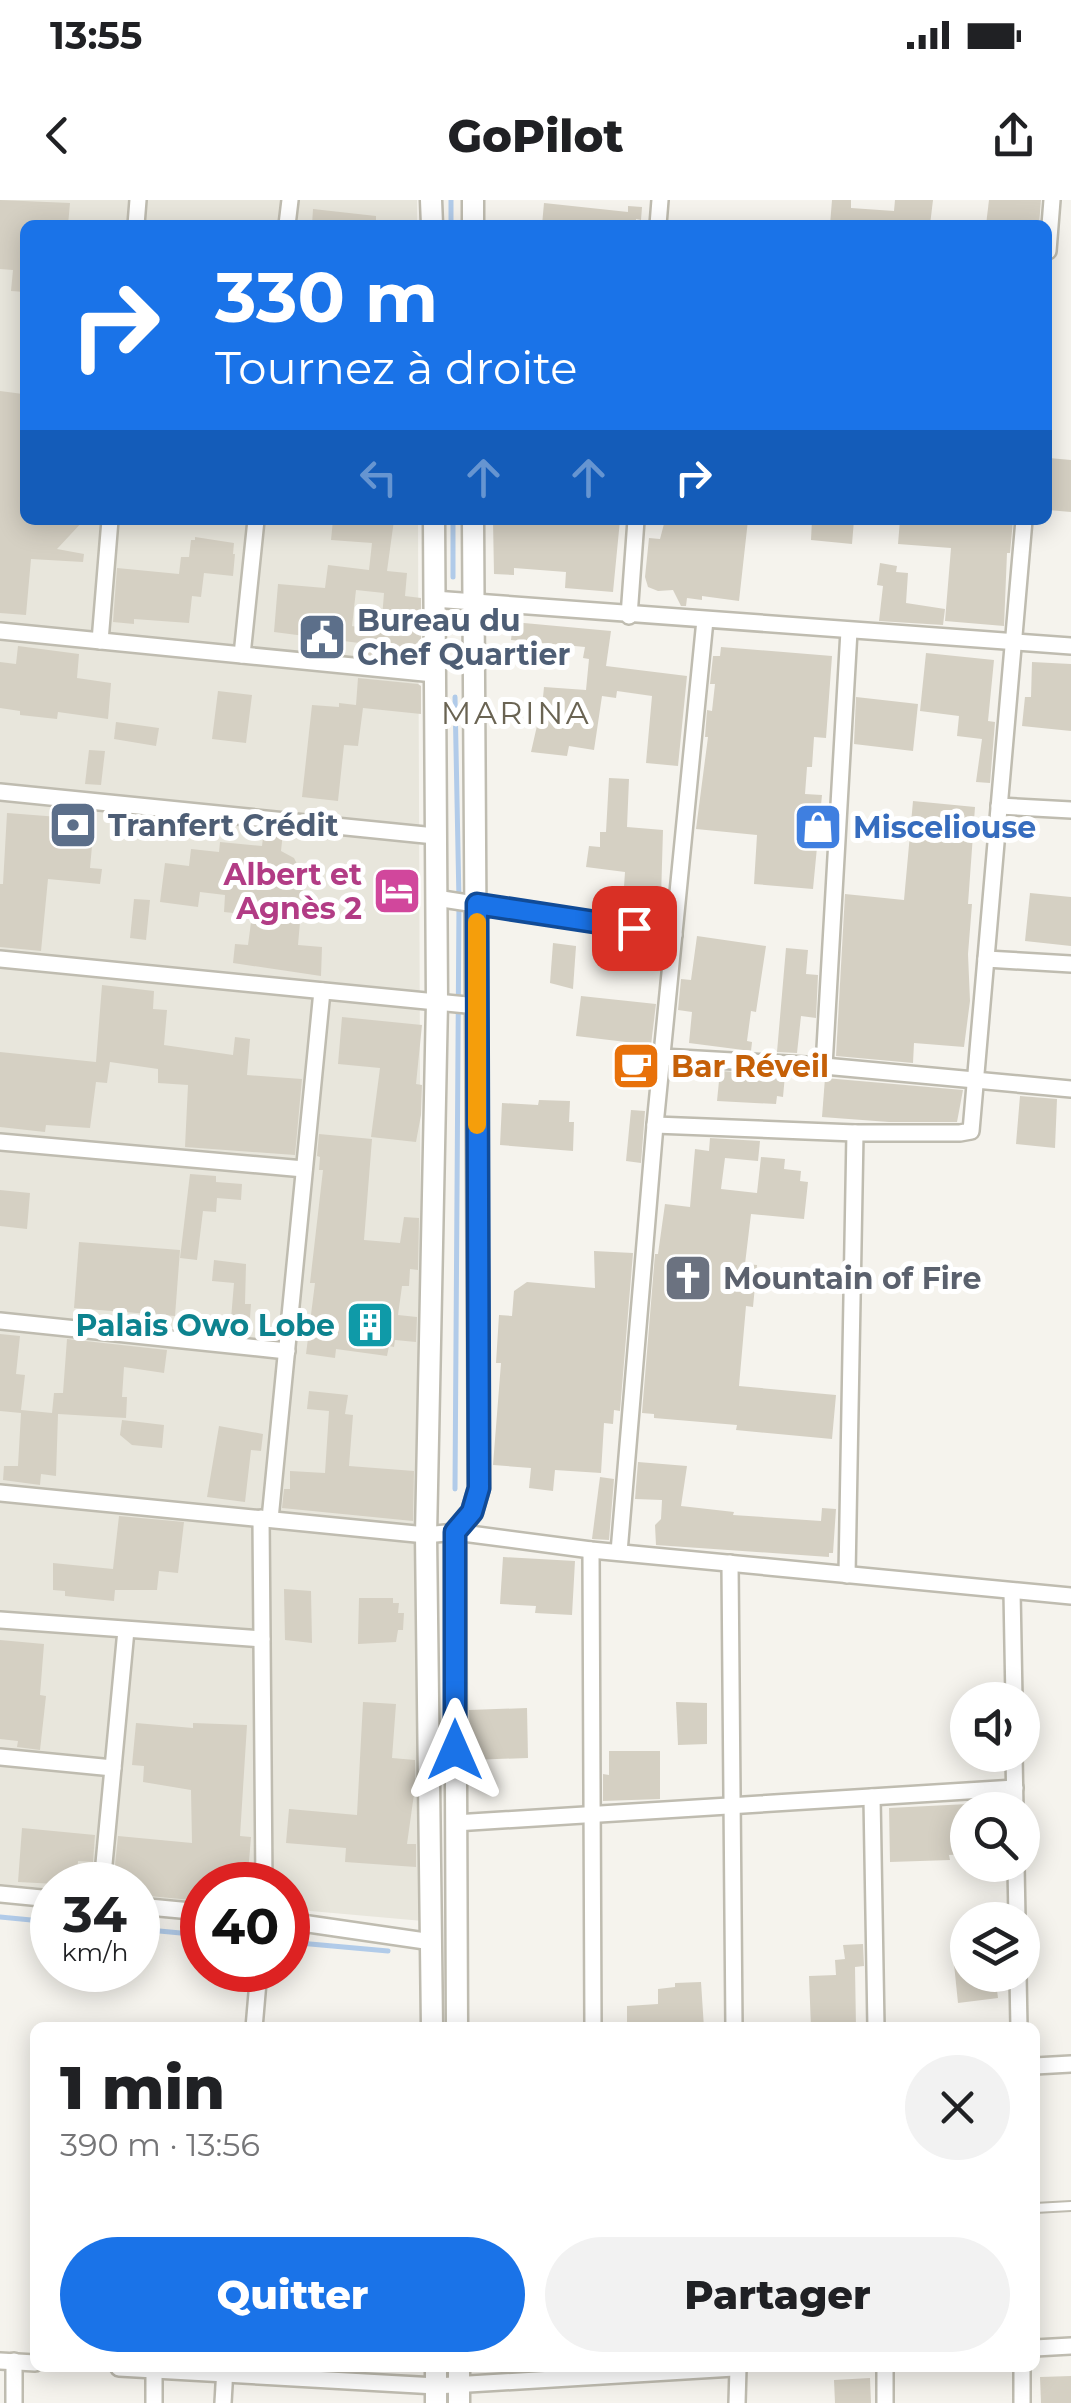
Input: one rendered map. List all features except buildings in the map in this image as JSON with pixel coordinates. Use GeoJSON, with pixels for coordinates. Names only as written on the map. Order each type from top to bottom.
{"type":"FeatureCollection","features":[{"type":"Feature","properties":{"kind":"street"},"geometry":{"type":"LineString","coordinates":[[100,640],[110,525]]}},
{"type":"Feature","properties":{"kind":"street"},"geometry":{"type":"LineString","coordinates":[[242,655],[255,525]]}},
{"type":"Feature","properties":{"kind":"street"},"geometry":{"type":"LineString","coordinates":[[432,2022],[426,1535],[436,1002],[434,525]]}},
{"type":"Feature","properties":{"kind":"street"},"geometry":{"type":"LineString","coordinates":[[456,2022],[455,1532],[472,1512],[479,1488],[473,525]]}},
{"type":"Feature","properties":{"kind":"street"},"geometry":{"type":"LineString","coordinates":[[629,616],[636,525]]}},
{"type":"Feature","properties":{"kind":"street"},"geometry":{"type":"LineString","coordinates":[[655,1125],[855,1133],[970,1130],[1024,525]]}},
{"type":"Feature","properties":{"kind":"street"},"geometry":{"type":"LineString","coordinates":[[434,600],[1071,646]]}},
{"type":"Feature","properties":{"kind":"street"},"geometry":{"type":"LineString","coordinates":[[619,1552],[655,1125],[705,620]]}},
{"type":"Feature","properties":{"kind":"street"},"geometry":{"type":"LineString","coordinates":[[0,631],[434,674]]}},
{"type":"Feature","properties":{"kind":"street"},"geometry":{"type":"LineString","coordinates":[[824,1066],[849,631]]}},
{"type":"Feature","properties":{"kind":"street"},"geometry":{"type":"LineString","coordinates":[[0,792],[436,836]]}},
{"type":"Feature","properties":{"kind":"street"},"geometry":{"type":"LineString","coordinates":[[999,806],[1071,810]]}},
{"type":"Feature","properties":{"kind":"street"},"geometry":{"type":"LineString","coordinates":[[436,898],[674,934]]}},
{"type":"Feature","properties":{"kind":"street"},"geometry":{"type":"LineString","coordinates":[[0,959],[477,1006]]}},
{"type":"Feature","properties":{"kind":"street"},"geometry":{"type":"LineString","coordinates":[[986,959],[1071,964]]}},
{"type":"Feature","properties":{"kind":"street"},"geometry":{"type":"LineString","coordinates":[[264,1862],[262,1639],[266,1518],[322,991]]}},
{"type":"Feature","properties":{"kind":"street"},"geometry":{"type":"LineString","coordinates":[[662,1057],[824,1066],[1071,1089]]}},
{"type":"Feature","properties":{"kind":"street"},"geometry":{"type":"LineString","coordinates":[[847,1575],[855,1133]]}},
{"type":"Feature","properties":{"kind":"street"},"geometry":{"type":"LineString","coordinates":[[0,1142],[304,1169]]}},
{"type":"Feature","properties":{"kind":"street"},"geometry":{"type":"LineString","coordinates":[[0,1321],[286,1350]]}},
{"type":"Feature","properties":{"kind":"street"},"geometry":{"type":"LineString","coordinates":[[0,1492],[426,1535],[455,1532],[591,1550],[1071,1596]]}},
{"type":"Feature","properties":{"kind":"street"},"geometry":{"type":"LineString","coordinates":[[591,1550],[593,2022]]}},
{"type":"Feature","properties":{"kind":"street"},"geometry":{"type":"LineString","coordinates":[[730,1563],[734,2022]]}},
{"type":"Feature","properties":{"kind":"street"},"geometry":{"type":"LineString","coordinates":[[1012,1590],[1014,1682]]}},
{"type":"Feature","properties":{"kind":"street"},"geometry":{"type":"LineString","coordinates":[[0,1620],[262,1639]]}},
{"type":"Feature","properties":{"kind":"street"},"geometry":{"type":"LineString","coordinates":[[104,1862],[126,1630]]}},
{"type":"Feature","properties":{"kind":"street"},"geometry":{"type":"LineString","coordinates":[[0,1756],[113,1768]]}},
{"type":"Feature","properties":{"kind":"street"},"geometry":{"type":"LineString","coordinates":[[1015,1772],[1015,1792]]}},
{"type":"Feature","properties":{"kind":"street"},"geometry":{"type":"LineString","coordinates":[[456,1823],[1015,1788]]}},
{"type":"Feature","properties":{"kind":"street"},"geometry":{"type":"LineString","coordinates":[[872,1797],[876,2022]]}},
{"type":"Feature","properties":{"kind":"street"},"geometry":{"type":"LineString","coordinates":[[0,1894],[30,1897]]}},
{"type":"Feature","properties":{"kind":"street"},"geometry":{"type":"LineString","coordinates":[[310,1926],[457,1953]]}},
{"type":"Feature","properties":{"kind":"street"},"geometry":{"type":"LineString","coordinates":[[255,2022],[257,1992]]}},
{"type":"Feature","properties":{"kind":"street"},"geometry":{"type":"LineString","coordinates":[[1018,1992],[1019,2022]]}},
{"type":"Feature","properties":{"kind":"street"},"geometry":{"type":"LineString","coordinates":[[1040,2066],[1071,2064]]}},
{"type":"Feature","properties":{"kind":"street"},"geometry":{"type":"LineString","coordinates":[[1040,2348],[1071,2346]]}},
{"type":"Feature","properties":{"kind":"street"},"geometry":{"type":"LineString","coordinates":[[7,2361],[14,2403]]}},
{"type":"Feature","properties":{"kind":"street"},"geometry":{"type":"LineString","coordinates":[[154,2372],[154,2403]]}},
{"type":"Feature","properties":{"kind":"street"},"geometry":{"type":"LineString","coordinates":[[224,2403],[224,2372],[436,2386],[671,2372]]}},
{"type":"Feature","properties":{"kind":"street"},"geometry":{"type":"LineString","coordinates":[[736,2372],[737,2403]]}},
{"type":"Feature","properties":{"kind":"street"},"geometry":{"type":"LineString","coordinates":[[885,2372],[885,2403]]}},
{"type":"Feature","properties":{"kind":"street"},"geometry":{"type":"LineString","coordinates":[[1022,2372],[1022,2403]]}},
{"type":"Feature","properties":{"kind":"lane"},"geometry":{"type":"LineString","coordinates":[[1040,2208],[1071,2206]]}},
{"type":"Feature","properties":{"kind":"shaded area"},"geometry":{"type":"Polygon","coordinates":[[[0,200],[417,200],[417,220],[20,220],[20,525],[418,525],[423,1921],[310,1911],[310,1862],[180,1862],[180,1900],[160,1898],[160,1862],[30,1862],[30,1887],[0,1884],[0,200]]]}},
{"type":"Feature","properties":{"kind":"waterway"},"geometry":{"type":"LineString","coordinates":[[451,200],[451,220]]}},
{"type":"Feature","properties":{"kind":"waterway"},"geometry":{"type":"LineString","coordinates":[[453,525],[453,577]]}},
{"type":"Feature","properties":{"kind":"waterway"},"geometry":{"type":"LineString","coordinates":[[455,697],[459,901],[455,1489]]}},
{"type":"Feature","properties":{"kind":"waterway"},"geometry":{"type":"LineString","coordinates":[[0,1917],[30,1920]]}},
{"type":"Feature","properties":{"kind":"waterway"},"geometry":{"type":"LineString","coordinates":[[160,1931],[180,1933]]}},
{"type":"Feature","properties":{"kind":"waterway"},"geometry":{"type":"LineString","coordinates":[[310,1944],[388,1951]]}},
{"type":"Feature","properties":{"kind":"slow traffic"},"geometry":{"type":"LineString","coordinates":[[477,922],[477,1125]]}},
{"type":"Feature","properties":{"kind":"place","name":"Bureau du Chef Quartier"},"geometry":{"type":"Point","coordinates":[322,637]}},
{"type":"Feature","properties":{"kind":"place","name":"Tranfert Crédit"},"geometry":{"type":"Point","coordinates":[73,825]}},
{"type":"Feature","properties":{"kind":"place","name":"Misceliouse"},"geometry":{"type":"Point","coordinates":[818,827]}},
{"type":"Feature","properties":{"kind":"place","name":"Albert et Agnès 2"},"geometry":{"type":"Point","coordinates":[397,891]}},
{"type":"Feature","properties":{"kind":"place","name":"Bar Réveil"},"geometry":{"type":"Point","coordinates":[636,1066]}},
{"type":"Feature","properties":{"kind":"place","name":"Mountain of Fire"},"geometry":{"type":"Point","coordinates":[688,1278]}},
{"type":"Feature","properties":{"kind":"place","name":"Palais Owo Lobe"},"geometry":{"type":"Point","coordinates":[370,1325]}},
{"type":"Feature","properties":{"kind":"district","name":"MARINA"},"geometry":{"type":"Point","coordinates":[516,712]}},
{"type":"Feature","properties":{"kind":"route"},"geometry":{"type":"LineString","coordinates":[[455,1750],[455,1532],[472,1512],[479,1488],[477,904],[634,928]]}}]}
